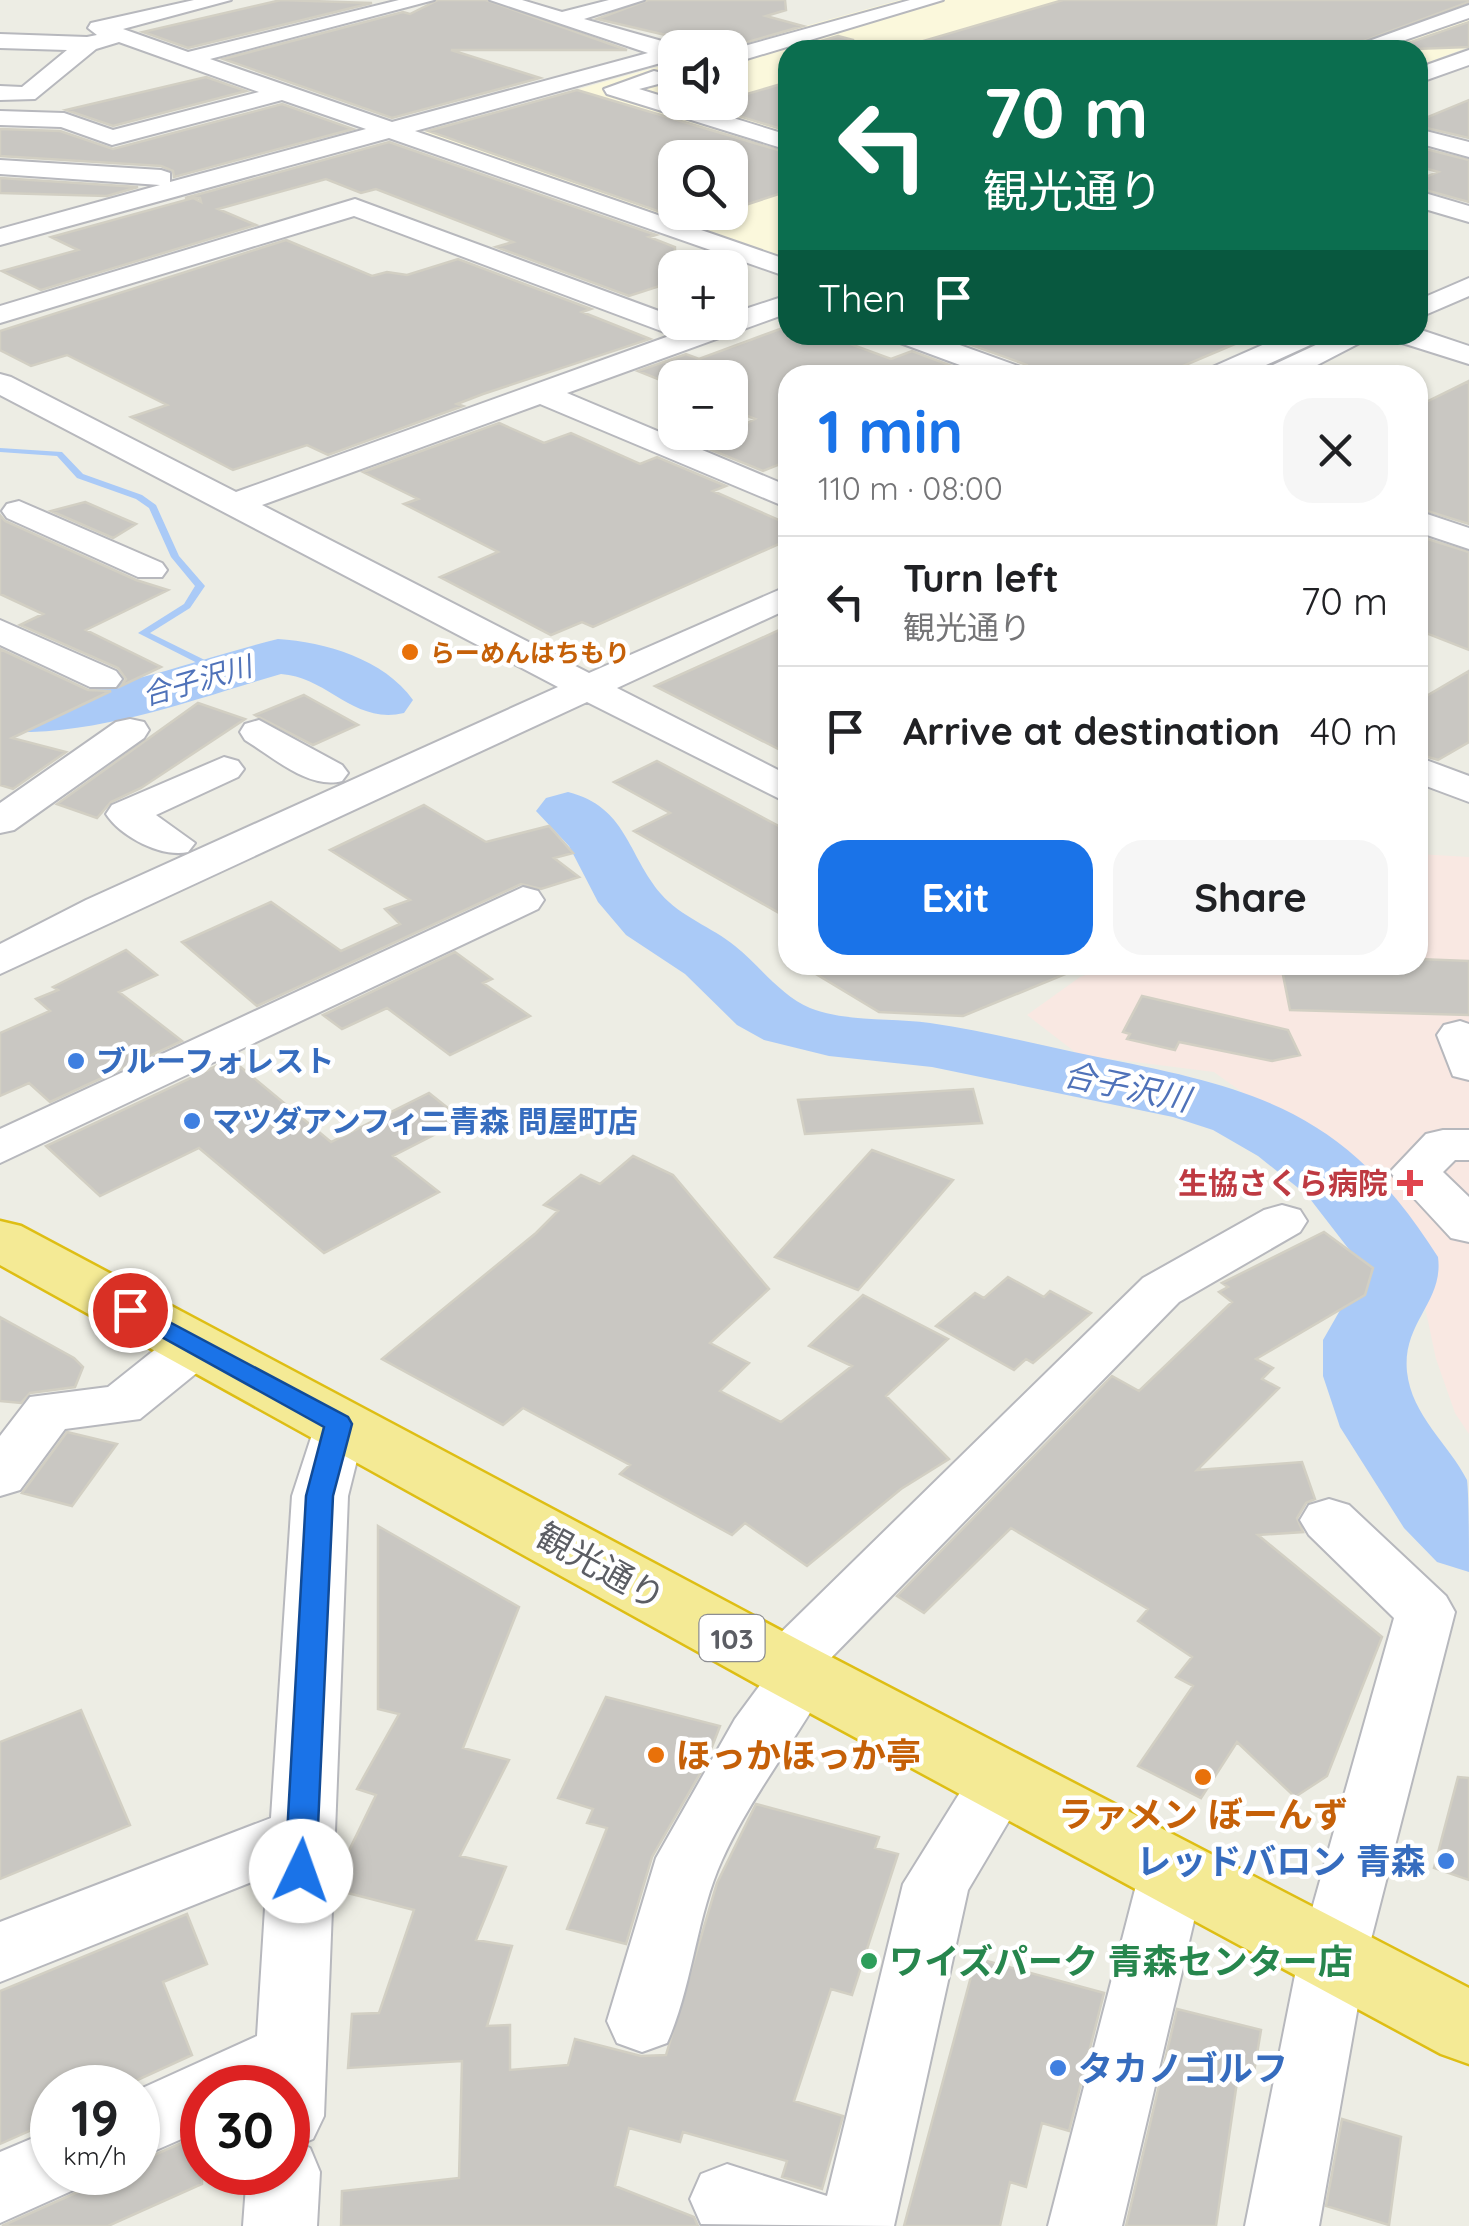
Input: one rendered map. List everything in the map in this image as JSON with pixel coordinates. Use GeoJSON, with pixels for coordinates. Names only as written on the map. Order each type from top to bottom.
{"type":"FeatureCollection","features":[{"type":"Feature","properties":{"kind":"highway","name":"観光通り"},"geometry":{"type":"LineString","coordinates":[[0,1240],[793,1670],[1469,2028]]}},
{"type":"Feature","properties":{"kind":"street"},"geometry":{"type":"LineString","coordinates":[[220,0],[99,28],[778,265]]}},
{"type":"Feature","properties":{"kind":"street"},"geometry":{"type":"LineString","coordinates":[[189,58],[424,0]]}},
{"type":"Feature","properties":{"kind":"street"},"geometry":{"type":"LineString","coordinates":[[500,0],[658,53]]}},
{"type":"Feature","properties":{"kind":"street"},"geometry":{"type":"LineString","coordinates":[[560,18],[634,0]]}},
{"type":"Feature","properties":{"kind":"street"},"geometry":{"type":"LineString","coordinates":[[748,32],[862,0]]}},
{"type":"Feature","properties":{"kind":"street"},"geometry":{"type":"LineString","coordinates":[[791,40],[934,0]]}},
{"type":"Feature","properties":{"kind":"street"},"geometry":{"type":"LineString","coordinates":[[1384,40],[1469,10]]}},
{"type":"Feature","properties":{"kind":"street"},"geometry":{"type":"LineString","coordinates":[[0,41],[88,44],[120,35]]}},
{"type":"Feature","properties":{"kind":"street"},"geometry":{"type":"LineString","coordinates":[[0,92],[27,94],[88,44]]}},
{"type":"Feature","properties":{"kind":"street"},"geometry":{"type":"LineString","coordinates":[[748,52],[778,44]]}},
{"type":"Feature","properties":{"kind":"street"},"geometry":{"type":"LineString","coordinates":[[1428,72],[1469,57]]}},
{"type":"Feature","properties":{"kind":"street"},"geometry":{"type":"LineString","coordinates":[[0,237],[658,63]]}},
{"type":"Feature","properties":{"kind":"street"},"geometry":{"type":"LineString","coordinates":[[658,67],[615,89],[658,102]]}},
{"type":"Feature","properties":{"kind":"street"},"geometry":{"type":"LineString","coordinates":[[0,118],[64,120],[112,138],[285,92]]}},
{"type":"Feature","properties":{"kind":"street"},"geometry":{"type":"LineString","coordinates":[[714,120],[778,140]]}},
{"type":"Feature","properties":{"kind":"street"},"geometry":{"type":"LineString","coordinates":[[1428,139],[1469,150]]}},
{"type":"Feature","properties":{"kind":"street"},"geometry":{"type":"LineString","coordinates":[[0,167],[159,177],[183,187]]}},
{"type":"Feature","properties":{"kind":"street"},"geometry":{"type":"LineString","coordinates":[[1428,203],[1469,214]]}},
{"type":"Feature","properties":{"kind":"street"},"geometry":{"type":"LineString","coordinates":[[0,315],[354,207],[658,320]]}},
{"type":"Feature","properties":{"kind":"street"},"geometry":{"type":"LineString","coordinates":[[1428,282],[1469,264]]}},
{"type":"Feature","properties":{"kind":"street"},"geometry":{"type":"LineString","coordinates":[[1428,305],[1469,286]]}},
{"type":"Feature","properties":{"kind":"street"},"geometry":{"type":"LineString","coordinates":[[748,317],[778,307]]}},
{"type":"Feature","properties":{"kind":"street"},"geometry":{"type":"LineString","coordinates":[[235,504],[683,340]]}},
{"type":"Feature","properties":{"kind":"street"},"geometry":{"type":"LineString","coordinates":[[1428,342],[1469,355]]}},
{"type":"Feature","properties":{"kind":"street"},"geometry":{"type":"LineString","coordinates":[[932,345],[988,365]]}},
{"type":"Feature","properties":{"kind":"street"},"geometry":{"type":"LineString","coordinates":[[1242,365],[1286,345]]}},
{"type":"Feature","properties":{"kind":"street"},"geometry":{"type":"LineString","coordinates":[[1295,365],[1339,345]]}},
{"type":"Feature","properties":{"kind":"street"},"geometry":{"type":"LineString","coordinates":[[0,384],[778,787]]}},
{"type":"Feature","properties":{"kind":"street"},"geometry":{"type":"LineString","coordinates":[[538,392],[778,494]]}},
{"type":"Feature","properties":{"kind":"street"},"geometry":{"type":"LineString","coordinates":[[10,514],[64,492]]}},
{"type":"Feature","properties":{"kind":"street"},"geometry":{"type":"LineString","coordinates":[[10,514],[150,570]]}},
{"type":"Feature","properties":{"kind":"street"},"geometry":{"type":"LineString","coordinates":[[1428,525],[1469,540]]}},
{"type":"Feature","properties":{"kind":"street"},"geometry":{"type":"LineString","coordinates":[[0,961],[778,573]]}},
{"type":"Feature","properties":{"kind":"street"},"geometry":{"type":"LineString","coordinates":[[0,924],[328,773],[778,600]]}},
{"type":"Feature","properties":{"kind":"street"},"geometry":{"type":"LineString","coordinates":[[0,631],[103,678]]}},
{"type":"Feature","properties":{"kind":"street"},"geometry":{"type":"LineString","coordinates":[[0,821],[130,730]]}},
{"type":"Feature","properties":{"kind":"street"},"geometry":{"type":"LineString","coordinates":[[259,732],[328,773]]}},
{"type":"Feature","properties":{"kind":"street"},"geometry":{"type":"LineString","coordinates":[[174,843],[126,814],[224,769]]}},
{"type":"Feature","properties":{"kind":"street"},"geometry":{"type":"LineString","coordinates":[[1428,773],[1469,790]]}},
{"type":"Feature","properties":{"kind":"street"},"geometry":{"type":"LineString","coordinates":[[0,1148],[522,900]]}},
{"type":"Feature","properties":{"kind":"street"},"geometry":{"type":"LineString","coordinates":[[1469,1145],[1444,1145],[1414,1172],[1469,1226]]}},
{"type":"Feature","properties":{"kind":"street"},"geometry":{"type":"LineString","coordinates":[[642,2021],[689,1858],[793,1670],[1162,1290],[1282,1221]]}},
{"type":"Feature","properties":{"kind":"street"},"geometry":{"type":"LineString","coordinates":[[0,1476],[49,1411],[121,1405],[196,1344]]}},
{"type":"Feature","properties":{"kind":"street"},"geometry":{"type":"LineString","coordinates":[[291,2065],[320,1496],[338,1424]]}},
{"type":"Feature","properties":{"kind":"street"},"geometry":{"type":"LineString","coordinates":[[1282,2226],[1333,1955],[1425,1612],[1330,1520]]}},
{"type":"Feature","properties":{"kind":"street"},"geometry":{"type":"LineString","coordinates":[[857,2226],[936,1884],[1000,1780]]}},
{"type":"Feature","properties":{"kind":"street"},"geometry":{"type":"LineString","coordinates":[[0,1952],[302,1834]]}},
{"type":"Feature","properties":{"kind":"street"},"geometry":{"type":"LineString","coordinates":[[1085,2226],[1172,1870]]}},
{"type":"Feature","properties":{"kind":"street"},"geometry":{"type":"LineString","coordinates":[[0,2188],[30,2174]]}},
{"type":"Feature","properties":{"kind":"street"},"geometry":{"type":"LineString","coordinates":[[280,2226],[282,2195]]}},
{"type":"Feature","properties":{"kind":"street"},"geometry":{"type":"LineString","coordinates":[[728,2199],[813,2226]]}},
{"type":"Feature","properties":{"kind":"shaded area"},"geometry":{"type":"Polygon","coordinates":[[[900,0],[1469,0],[1469,47],[1428,62],[1428,40],[778,40],[778,261],[691,230],[748,230],[748,140],[658,140],[658,219],[424,136],[425,132],[658,67],[658,120],[748,120],[748,42],[900,0]]]}},
{"type":"Feature","properties":{"kind":"shaded area","name":"生協さくら病院"},"geometry":{"type":"Polygon","coordinates":[[[1428,855],[1469,857],[1469,1434],[1455,1413],[1436,1359],[1418,1274],[1394,1228],[1307,1139],[1214,1072],[1079,1055],[1027,1015],[1080,977],[1428,975],[1428,855]]]}},
{"type":"Feature","properties":{"kind":"building"},"geometry":{"type":"Polygon","coordinates":[[[281,0],[372,3],[188,48],[143,32],[281,0]]]}},
{"type":"Feature","properties":{"kind":"building"},"geometry":{"type":"Polygon","coordinates":[[[438,0],[486,0],[627,50],[451,50],[540,78],[392,118],[223,59],[403,12],[410,14],[438,0]]]}},
{"type":"Feature","properties":{"kind":"building"},"geometry":{"type":"Polygon","coordinates":[[[648,0],[785,0],[786,10],[766,16],[803,26],[748,42],[748,30],[658,30],[658,33],[597,19],[648,0]]]}},
{"type":"Feature","properties":{"kind":"building"},"geometry":{"type":"Polygon","coordinates":[[[1063,0],[1469,0],[1367,40],[926,40],[1063,0]]]}},
{"type":"Feature","properties":{"kind":"building"},"geometry":{"type":"Polygon","coordinates":[[[1469,22],[1469,47],[1428,49],[1428,40],[1417,40],[1469,22]]]}},
{"type":"Feature","properties":{"kind":"building"},"geometry":{"type":"Polygon","coordinates":[[[206,77],[246,91],[113,126],[66,110],[206,77]]]}},
{"type":"Feature","properties":{"kind":"building"},"geometry":{"type":"Polygon","coordinates":[[[778,85],[778,128],[748,119],[748,94],[778,85]]]}},
{"type":"Feature","properties":{"kind":"building"},"geometry":{"type":"Polygon","coordinates":[[[577,90],[658,114],[658,120],[677,120],[744,140],[658,140],[658,211],[428,131],[577,90]]]}},
{"type":"Feature","properties":{"kind":"building"},"geometry":{"type":"Polygon","coordinates":[[[1469,100],[1469,138],[1428,128],[1428,117],[1469,100]]]}},
{"type":"Feature","properties":{"kind":"building"},"geometry":{"type":"Polygon","coordinates":[[[282,104],[353,129],[174,177],[173,171],[161,166],[0,156],[0,129],[60,131],[113,149],[282,104]]]}},
{"type":"Feature","properties":{"kind":"building"},"geometry":{"type":"Polygon","coordinates":[[[748,141],[778,150],[778,194],[748,204],[748,141]]]}},
{"type":"Feature","properties":{"kind":"building"},"geometry":{"type":"Polygon","coordinates":[[[389,142],[656,235],[649,237],[675,250],[658,250],[658,287],[629,296],[496,247],[513,242],[376,189],[361,193],[326,179],[218,209],[256,225],[41,290],[2,271],[78,250],[51,237],[389,142]]]}},
{"type":"Feature","properties":{"kind":"building"},"geometry":{"type":"Polygon","coordinates":[[[1428,150],[1469,160],[1469,202],[1428,191],[1428,176],[1438,172],[1428,169],[1428,150]]]}},
{"type":"Feature","properties":{"kind":"building"},"geometry":{"type":"Polygon","coordinates":[[[0,178],[138,187],[107,196],[0,193],[0,178]]]}},
{"type":"Feature","properties":{"kind":"building"},"geometry":{"type":"Polygon","coordinates":[[[286,240],[372,276],[387,272],[407,275],[458,259],[591,309],[582,312],[650,339],[483,394],[457,404],[463,406],[328,455],[307,445],[233,470],[131,417],[167,405],[67,355],[31,366],[0,350],[0,331],[286,240]]]}},
{"type":"Feature","properties":{"kind":"building"},"geometry":{"type":"Polygon","coordinates":[[[778,330],[778,345],[853,345],[891,359],[912,351],[949,365],[778,365],[778,465],[763,471],[711,450],[748,450],[748,423],[755,419],[748,416],[748,360],[669,360],[686,354],[699,359],[778,330]]]}},
{"type":"Feature","properties":{"kind":"building"},"geometry":{"type":"Polygon","coordinates":[[[971,345],[1232,345],[1186,365],[1027,365],[971,345]]]}},
{"type":"Feature","properties":{"kind":"building"},"geometry":{"type":"Polygon","coordinates":[[[658,364],[658,379],[638,371],[658,364]]]}},
{"type":"Feature","properties":{"kind":"building"},"geometry":{"type":"Polygon","coordinates":[[[1469,381],[1469,524],[1428,511],[1428,401],[1469,381]]]}},
{"type":"Feature","properties":{"kind":"building"},"geometry":{"type":"Polygon","coordinates":[[[499,423],[544,443],[571,433],[640,464],[657,457],[726,486],[713,491],[778,520],[778,544],[593,627],[582,622],[551,635],[440,577],[498,552],[404,504],[418,499],[363,472],[499,423]]]}},
{"type":"Feature","properties":{"kind":"building"},"geometry":{"type":"Polygon","coordinates":[[[85,502],[136,524],[113,538],[51,511],[85,502]]]}},
{"type":"Feature","properties":{"kind":"building"},"geometry":{"type":"Polygon","coordinates":[[[0,515],[5,521],[136,580],[168,590],[86,630],[161,667],[121,686],[126,679],[118,668],[20,625],[43,614],[0,594],[0,515]]]}},
{"type":"Feature","properties":{"kind":"building"},"geometry":{"type":"Polygon","coordinates":[[[1428,539],[1469,552],[1469,650],[1428,634],[1428,539]]]}},
{"type":"Feature","properties":{"kind":"building"},"geometry":{"type":"Polygon","coordinates":[[[778,631],[778,749],[655,686],[778,631]]]}},
{"type":"Feature","properties":{"kind":"building"},"geometry":{"type":"Polygon","coordinates":[[[0,649],[88,690],[111,691],[12,738],[66,752],[13,789],[0,785],[0,649]]]}},
{"type":"Feature","properties":{"kind":"building"},"geometry":{"type":"Polygon","coordinates":[[[1469,671],[1469,742],[1438,760],[1428,757],[1428,695],[1469,671]]]}},
{"type":"Feature","properties":{"kind":"building"},"geometry":{"type":"Polygon","coordinates":[[[304,695],[358,725],[313,745],[255,715],[304,695]]]}},
{"type":"Feature","properties":{"kind":"building"},"geometry":{"type":"Polygon","coordinates":[[[198,703],[245,719],[141,788],[111,802],[97,818],[57,804],[198,703]]]}},
{"type":"Feature","properties":{"kind":"building"},"geometry":{"type":"Polygon","coordinates":[[[657,761],[778,826],[778,912],[634,831],[670,813],[614,782],[657,761]]]}},
{"type":"Feature","properties":{"kind":"building"},"geometry":{"type":"Polygon","coordinates":[[[424,805],[486,842],[549,826],[573,853],[554,858],[579,877],[541,889],[521,884],[257,1006],[182,942],[271,902],[341,951],[400,924],[385,909],[410,900],[330,850],[424,805]]]}},
{"type":"Feature","properties":{"kind":"building"},"geometry":{"type":"Polygon","coordinates":[[[126,950],[157,975],[119,992],[182,1041],[50,1102],[29,1083],[0,1096],[0,1033],[50,1011],[36,999],[58,990],[53,987],[126,950]]]}},
{"type":"Feature","properties":{"kind":"building"},"geometry":{"type":"Polygon","coordinates":[[[455,952],[492,979],[483,983],[530,1016],[450,1055],[387,1008],[342,1029],[323,1015],[455,952]]]}},
{"type":"Feature","properties":{"kind":"building"},"geometry":{"type":"Polygon","coordinates":[[[1428,959],[1469,961],[1469,1015],[1290,1010],[1283,975],[1428,975],[1428,959]]]}},
{"type":"Feature","properties":{"kind":"building"},"geometry":{"type":"Polygon","coordinates":[[[818,975],[1063,975],[963,1016],[879,1012],[818,975]]]}},
{"type":"Feature","properties":{"kind":"building"},"geometry":{"type":"Polygon","coordinates":[[[1142,996],[1288,1030],[1300,1055],[1272,1061],[1179,1042],[1175,1050],[1127,1039],[1130,1034],[1123,1032],[1142,996]]]}},
{"type":"Feature","properties":{"kind":"building"},"geometry":{"type":"Polygon","coordinates":[[[231,1059],[331,1142],[429,1093],[463,1120],[393,1156],[439,1192],[324,1253],[199,1148],[100,1196],[46,1146],[231,1059]]]}},
{"type":"Feature","properties":{"kind":"building"},"geometry":{"type":"Polygon","coordinates":[[[973,1089],[982,1123],[805,1134],[798,1100],[973,1089]]]}},
{"type":"Feature","properties":{"kind":"building"},"geometry":{"type":"Polygon","coordinates":[[[872,1150],[953,1180],[858,1290],[775,1257],[872,1150]]]}},
{"type":"Feature","properties":{"kind":"building"},"geometry":{"type":"Polygon","coordinates":[[[633,1156],[673,1175],[769,1289],[710,1343],[749,1363],[720,1391],[781,1422],[852,1366],[809,1346],[863,1295],[948,1339],[886,1396],[949,1459],[901,1489],[807,1566],[745,1523],[732,1535],[620,1474],[630,1465],[523,1408],[503,1425],[382,1359],[536,1233],[558,1211],[544,1205],[581,1175],[600,1184],[633,1156]]]}},
{"type":"Feature","properties":{"kind":"building"},"geometry":{"type":"Polygon","coordinates":[[[1324,1232],[1373,1268],[1365,1295],[1256,1359],[1273,1368],[1262,1379],[1279,1388],[1197,1470],[1302,1462],[1315,1499],[1306,1503],[1297,1518],[1303,1532],[1258,1535],[1382,1637],[1327,1776],[1295,1797],[1237,1742],[1201,1798],[1138,1766],[1193,1686],[1176,1677],[1192,1657],[1138,1621],[1148,1609],[1011,1528],[924,1613],[897,1596],[1112,1376],[1139,1391],[1232,1302],[1219,1292],[1228,1287],[1222,1283],[1324,1232]]]}},
{"type":"Feature","properties":{"kind":"building"},"geometry":{"type":"Polygon","coordinates":[[[1008,1277],[1044,1297],[1050,1291],[1091,1313],[1033,1363],[1026,1359],[1014,1370],[936,1326],[975,1293],[984,1298],[1008,1277]]]}},
{"type":"Feature","properties":{"kind":"building"},"geometry":{"type":"Polygon","coordinates":[[[0,1317],[74,1358],[83,1367],[75,1387],[30,1393],[21,1403],[0,1401],[0,1317]]]}},
{"type":"Feature","properties":{"kind":"building"},"geometry":{"type":"Polygon","coordinates":[[[67,1432],[117,1444],[72,1506],[22,1493],[67,1432]]]}},
{"type":"Feature","properties":{"kind":"building"},"geometry":{"type":"Polygon","coordinates":[[[378,1526],[519,1607],[463,1748],[509,1760],[460,1856],[506,1867],[476,1940],[512,1946],[487,2026],[510,2025],[510,2070],[568,2065],[575,2039],[641,2056],[666,2055],[717,1883],[756,1804],[879,1837],[875,1848],[898,1854],[852,1995],[831,1989],[794,2101],[843,2116],[822,2189],[782,2177],[787,2161],[683,2132],[680,2142],[629,2128],[615,2186],[694,2217],[698,2226],[341,2226],[342,2191],[459,2178],[462,2061],[348,2068],[352,2014],[379,2013],[414,1910],[336,1890],[337,1875],[376,1795],[357,1789],[399,1714],[378,1709],[378,1526]]]}},
{"type":"Feature","properties":{"kind":"building"},"geometry":{"type":"Polygon","coordinates":[[[606,1697],[720,1726],[705,1765],[652,1857],[626,1944],[567,1929],[607,1828],[587,1823],[593,1809],[558,1798],[606,1697]]]}},
{"type":"Feature","properties":{"kind":"building"},"geometry":{"type":"Polygon","coordinates":[[[81,1710],[130,1825],[0,1879],[0,1742],[81,1710]]]}},
{"type":"Feature","properties":{"kind":"building"},"geometry":{"type":"Polygon","coordinates":[[[1458,1777],[1469,1778],[1469,1880],[1434,1868],[1458,1777]]]}},
{"type":"Feature","properties":{"kind":"building"},"geometry":{"type":"Polygon","coordinates":[[[187,1914],[207,1964],[163,1982],[192,2055],[160,2070],[160,2065],[30,2065],[30,2131],[0,2144],[0,1991],[187,1914]]]}},
{"type":"Feature","properties":{"kind":"building"},"geometry":{"type":"Polygon","coordinates":[[[976,1958],[1104,1993],[1069,2131],[1042,2123],[1026,2187],[1010,2182],[1000,2226],[904,2226],[976,1958]]]}},
{"type":"Feature","properties":{"kind":"building"},"geometry":{"type":"Polygon","coordinates":[[[1177,2009],[1261,2030],[1254,2072],[1239,2068],[1216,2226],[1126,2226],[1177,2009]]]}},
{"type":"Feature","properties":{"kind":"building"},"geometry":{"type":"Polygon","coordinates":[[[1342,2119],[1401,2137],[1389,2225],[1326,2206],[1342,2119]]]}},
{"type":"Feature","properties":{"kind":"building"},"geometry":{"type":"Polygon","coordinates":[[[180,2144],[180,2194],[108,2226],[2,2226],[71,2195],[160,2195],[160,2152],[180,2144]]]}},
{"type":"Feature","properties":{"kind":"waterway"},"geometry":{"type":"LineString","coordinates":[[0,450],[59,454],[80,476],[139,497],[153,507],[175,557],[200,586],[187,606],[143,633],[222,672]]}},
{"type":"Feature","properties":{"kind":"waterway","name":"合子沢川"},"geometry":{"type":"LineString","coordinates":[[0,714],[46,716],[101,708],[278,656],[316,659],[383,700]]}},
{"type":"Feature","properties":{"kind":"waterway","name":"合子沢川"},"geometry":{"type":"LineString","coordinates":[[568,811],[596,837],[631,902],[650,921],[709,959],[762,1010],[789,1025],[829,1034],[932,1045],[1190,1098],[1240,1114],[1285,1139],[1334,1178],[1398,1257],[1400,1277],[1365,1340],[1365,1376],[1383,1427],[1436,1505],[1469,1538]]}},
{"type":"Feature","properties":{"kind":"place","name":"らーめんはちもり"},"geometry":{"type":"Point","coordinates":[410,652]}},
{"type":"Feature","properties":{"kind":"place","name":"ブルーフォレスト"},"geometry":{"type":"Point","coordinates":[76,1061]}},
{"type":"Feature","properties":{"kind":"place","name":"マツダアンフィニ青森 問屋町店"},"geometry":{"type":"Point","coordinates":[192,1121]}},
{"type":"Feature","properties":{"kind":"place","name":"生協さくら病院"},"geometry":{"type":"Point","coordinates":[1410,1183]}},
{"type":"Feature","properties":{"kind":"place","name":"ほっかほっか亭"},"geometry":{"type":"Point","coordinates":[656,1755]}},
{"type":"Feature","properties":{"kind":"place","name":"ラァメン ぼーんず"},"geometry":{"type":"Point","coordinates":[1203,1777]}},
{"type":"Feature","properties":{"kind":"place","name":"レッドバロン 青森"},"geometry":{"type":"Point","coordinates":[1446,1861]}},
{"type":"Feature","properties":{"kind":"place","name":"ワイズパーク 青森センター店"},"geometry":{"type":"Point","coordinates":[869,1961]}},
{"type":"Feature","properties":{"kind":"place","name":"タカノゴルフ"},"geometry":{"type":"Point","coordinates":[1058,2068]}},
{"type":"Feature","properties":{"kind":"route"},"geometry":{"type":"LineString","coordinates":[[130,1310],[338,1424],[320,1496],[301,1871]]}}]}
